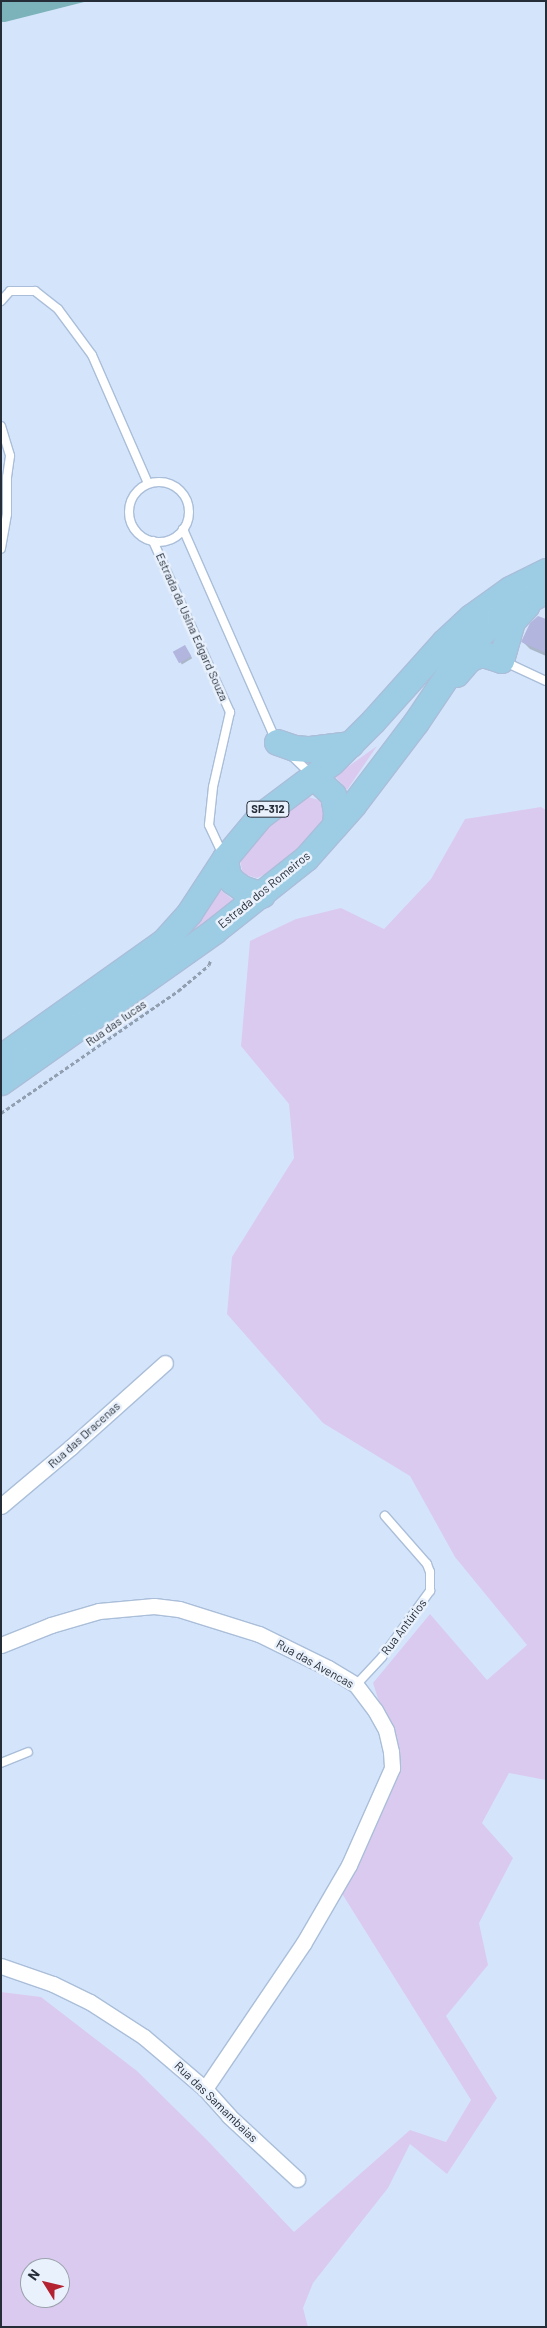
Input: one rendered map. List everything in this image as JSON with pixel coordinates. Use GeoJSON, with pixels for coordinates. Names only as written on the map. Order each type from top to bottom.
{"type":"FeatureCollection","features":[{"type":"Feature","properties":{"kind":"main road"},"geometry":{"type":"LineString","coordinates":[[416,722],[468,660],[483,654],[501,660],[512,621],[544,585]]}},
{"type":"Feature","properties":{"kind":"main road","name":"SP-312"},"geometry":{"type":"LineString","coordinates":[[1,1057],[164,941],[189,913],[225,858],[260,816],[314,777],[351,744],[456,630],[488,603],[544,585]]}},
{"type":"Feature","properties":{"kind":"main road","name":"Estrada dos Romeiros"},"geometry":{"type":"LineString","coordinates":[[1,1082],[214,931],[262,895],[306,858],[335,825],[416,722],[454,663],[479,633],[544,585]]}},
{"type":"Feature","properties":{"kind":"main road"},"geometry":{"type":"LineString","coordinates":[[277,742],[294,748],[310,749],[351,744]]}},
{"type":"Feature","properties":{"kind":"main road"},"geometry":{"type":"LineString","coordinates":[[314,777],[333,795],[336,812],[335,825]]}},
{"type":"Feature","properties":{"kind":"main road"},"geometry":{"type":"LineString","coordinates":[[225,858],[227,872],[232,881],[242,888],[262,895]]}},
{"type":"Feature","properties":{"kind":"street","name":"Rua das Dracenas"},"geometry":{"type":"LineString","coordinates":[[1,1506],[72,1447],[164,1363]]}},
{"type":"Feature","properties":{"kind":"street","name":"Rua das Avencas"},"geometry":{"type":"LineString","coordinates":[[1,1645],[50,1625],[99,1611],[154,1606],[179,1609],[259,1634],[300,1653],[356,1685],[375,1710],[386,1730],[391,1752],[392,1768],[349,1865],[303,1944],[205,2089]]}},
{"type":"Feature","properties":{"kind":"street","name":"Rua das Samambaias"},"geometry":{"type":"LineString","coordinates":[[1,1966],[53,1984],[90,2002],[144,2037],[205,2089],[229,2116],[296,2179]]}},
{"type":"Feature","properties":{"kind":"street","name":"Rua das Samambaias"},"geometry":{"type":"LineString","coordinates":[[1,1975],[25,1975]]}},
{"type":"Feature","properties":{"kind":"lane"},"geometry":{"type":"LineString","coordinates":[[1,301],[10,291],[36,291],[58,309],[92,355],[148,483]]}},
{"type":"Feature","properties":{"kind":"lane"},"geometry":{"type":"LineString","coordinates":[[1,426],[10,456],[7,477],[7,514],[1,548]]}},
{"type":"Feature","properties":{"kind":"lane"},"geometry":{"type":"LineString","coordinates":[[156,481],[173,485],[185,497],[189,513],[183,529],[170,540],[153,541],[145,538],[132,526],[128,510],[134,494],[148,483],[156,481]]}},
{"type":"Feature","properties":{"kind":"lane"},"geometry":{"type":"LineString","coordinates":[[183,529],[277,742],[314,777]]}},
{"type":"Feature","properties":{"kind":"lane","name":"Estrada da Usina Edgard Souza"},"geometry":{"type":"LineString","coordinates":[[153,541],[230,712],[213,787],[210,825],[225,858]]}},
{"type":"Feature","properties":{"kind":"lane"},"geometry":{"type":"LineString","coordinates":[[501,660],[546,681]]}},
{"type":"Feature","properties":{"kind":"lane","name":"Rua Antúrios"},"geometry":{"type":"LineString","coordinates":[[356,1685],[382,1657],[430,1591],[430,1572],[426,1564],[385,1516]]}},
{"type":"Feature","properties":{"kind":"lane"},"geometry":{"type":"LineString","coordinates":[[1,1762],[28,1752]]}},
{"type":"Feature","properties":{"kind":"path","name":"Rua das Iucas"},"geometry":{"type":"LineString","coordinates":[[1,1113],[209,965],[215,948],[214,931]]}},
{"type":"Feature","properties":{"kind":"shaded area"},"geometry":{"type":"Polygon","coordinates":[[[1,1],[88,1],[1,22],[1,1]]]}},
{"type":"Feature","properties":{"kind":"shaded area"},"geometry":{"type":"Polygon","coordinates":[[[377,746],[347,790],[335,776],[377,746]]]}},
{"type":"Feature","properties":{"kind":"shaded area"},"geometry":{"type":"Polygon","coordinates":[[[308,797],[319,800],[323,805],[324,820],[299,848],[268,873],[257,878],[243,874],[240,861],[246,849],[267,824],[308,797]]]}},
{"type":"Feature","properties":{"kind":"shaded area"},"geometry":{"type":"Polygon","coordinates":[[[541,807],[546,810],[546,1780],[509,1773],[482,1823],[513,1858],[479,1923],[488,1965],[446,2016],[497,2098],[447,2174],[410,2144],[388,2188],[313,2283],[303,2308],[308,2327],[1,2327],[1,1992],[41,1997],[137,2071],[207,2140],[294,2232],[410,2130],[446,2142],[471,2100],[341,1892],[399,1764],[373,1683],[430,1614],[487,1680],[527,1645],[455,1557],[410,1476],[323,1423],[227,1314],[232,1257],[294,1158],[289,1104],[241,1046],[250,941],[296,919],[341,908],[384,929],[431,879],[465,819],[541,807]]]}},
{"type":"Feature","properties":{"kind":"shaded area"},"geometry":{"type":"Polygon","coordinates":[[[218,888],[237,903],[179,945],[194,925],[218,888]]]}},
{"type":"Feature","properties":{"kind":"building"},"geometry":{"type":"Polygon","coordinates":[[[538,616],[546,619],[546,653],[521,642],[530,623],[538,616]]]}},
{"type":"Feature","properties":{"kind":"building"},"geometry":{"type":"Polygon","coordinates":[[[185,645],[191,656],[179,663],[173,652],[185,645]]]}}]}
